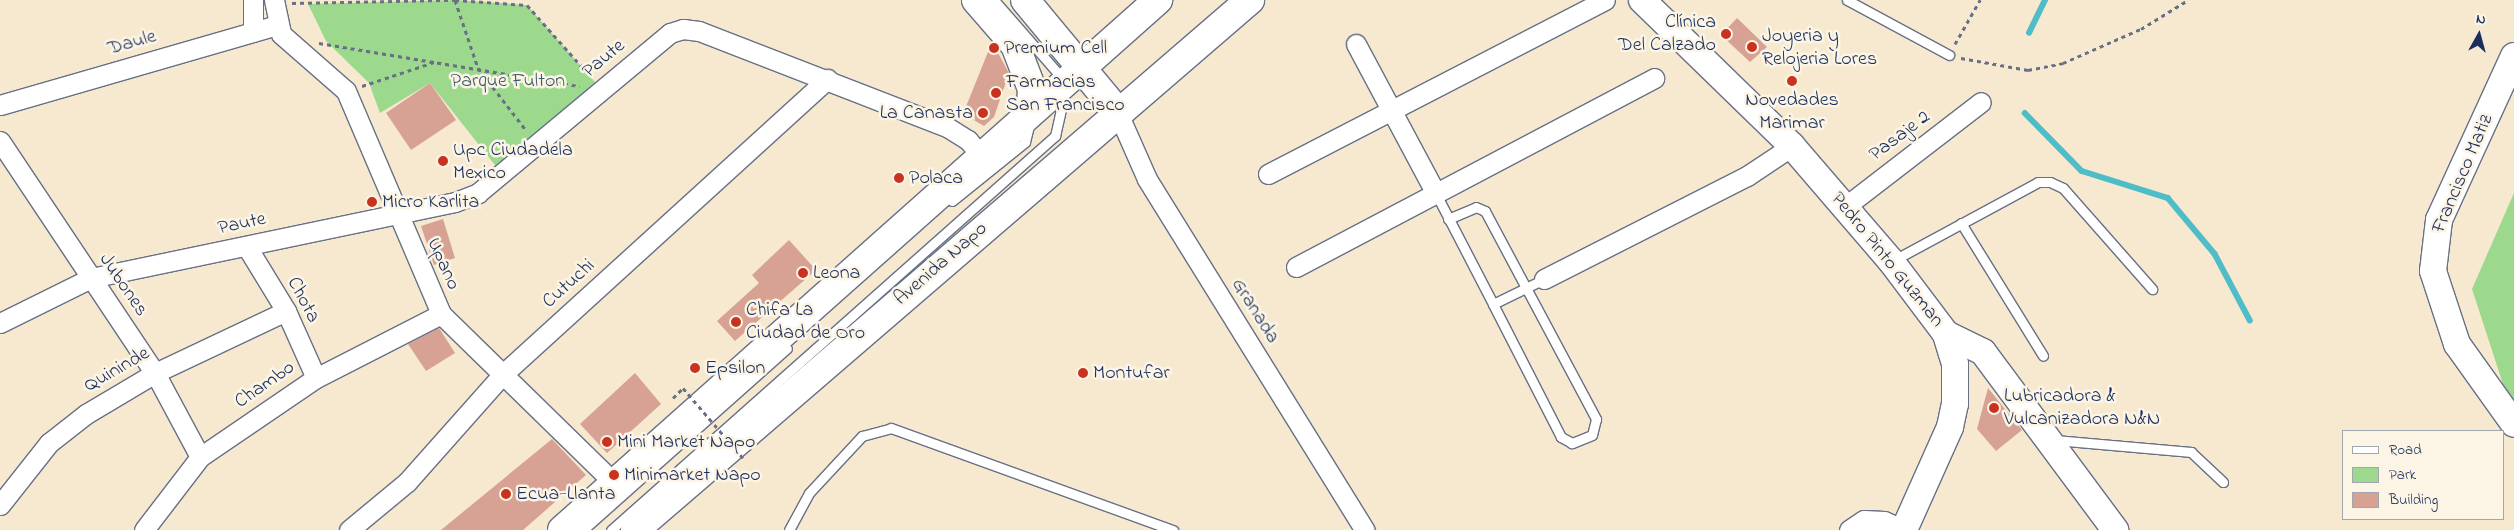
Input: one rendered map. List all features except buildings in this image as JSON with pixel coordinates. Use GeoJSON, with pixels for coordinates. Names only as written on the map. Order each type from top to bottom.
{"type":"FeatureCollection","features":[{"type":"Feature","properties":{"kind":"main road"},"geometry":{"type":"LineString","coordinates":[[976,0],[1015,45],[1032,89],[1031,110]]}},
{"type":"Feature","properties":{"kind":"main road"},"geometry":{"type":"LineString","coordinates":[[1025,0],[1074,73],[1117,111]]}},
{"type":"Feature","properties":{"kind":"main road"},"geometry":{"type":"LineString","coordinates":[[562,530],[983,158],[1031,110],[1158,0]]}},
{"type":"Feature","properties":{"kind":"main road","name":"Avenida Napo"},"geometry":{"type":"LineString","coordinates":[[635,530],[1117,111],[1250,0]]}},
{"type":"Feature","properties":{"kind":"street"},"geometry":{"type":"LineString","coordinates":[[253,0],[253,32]]}},
{"type":"Feature","properties":{"kind":"street"},"geometry":{"type":"LineString","coordinates":[[1268,174],[1605,0]]}},
{"type":"Feature","properties":{"kind":"street","name":"Pedro Pinto Guzman"},"geometry":{"type":"LineString","coordinates":[[1642,0],[1792,146],[1892,261],[1946,334],[1983,352],[2115,530]]}},
{"type":"Feature","properties":{"kind":"street"},"geometry":{"type":"LineString","coordinates":[[274,1],[277,25]]}},
{"type":"Feature","properties":{"kind":"street","name":"Daule"},"geometry":{"type":"LineString","coordinates":[[0,105],[277,25]]}},
{"type":"Feature","properties":{"kind":"street","name":"Upano"},"geometry":{"type":"LineString","coordinates":[[277,25],[298,49],[346,91],[395,213],[441,314],[615,484]]}},
{"type":"Feature","properties":{"kind":"street","name":"Paute"},"geometry":{"type":"LineString","coordinates":[[0,323],[91,278],[246,247],[478,193],[670,33],[683,29],[699,31],[827,79],[947,128],[968,140],[983,158]]}},
{"type":"Feature","properties":{"kind":"street"},"geometry":{"type":"LineString","coordinates":[[1356,44],[1435,192]]}},
{"type":"Feature","properties":{"kind":"street","name":"Francisco Matiz"},"geometry":{"type":"LineString","coordinates":[[2514,56],[2439,220],[2433,271],[2458,344],[2514,424]]}},
{"type":"Feature","properties":{"kind":"street"},"geometry":{"type":"LineString","coordinates":[[1296,267],[1654,78]]}},
{"type":"Feature","properties":{"kind":"street","name":"Cutuchi"},"geometry":{"type":"LineString","coordinates":[[349,530],[408,482],[502,375],[827,79]]}},
{"type":"Feature","properties":{"kind":"street","name":"Pasaje 2"},"geometry":{"type":"LineString","coordinates":[[1846,206],[1981,102]]}},
{"type":"Feature","properties":{"kind":"street","name":"Granada"},"geometry":{"type":"LineString","coordinates":[[1117,111],[1146,179],[1365,530]]}},
{"type":"Feature","properties":{"kind":"street","name":"Jubones"},"geometry":{"type":"LineString","coordinates":[[0,141],[155,373],[200,457]]}},
{"type":"Feature","properties":{"kind":"street"},"geometry":{"type":"LineString","coordinates":[[1544,279],[1747,176],[1792,146]]}},
{"type":"Feature","properties":{"kind":"street","name":"Chota"},"geometry":{"type":"LineString","coordinates":[[246,247],[286,311],[316,378]]}},
{"type":"Feature","properties":{"kind":"street","name":"Quininde"},"geometry":{"type":"LineString","coordinates":[[0,505],[49,443],[86,414],[155,373],[286,311]]}},
{"type":"Feature","properties":{"kind":"street","name":"Chambo"},"geometry":{"type":"LineString","coordinates":[[144,530],[200,457],[316,378],[441,314]]}},
{"type":"Feature","properties":{"kind":"street"},"geometry":{"type":"LineString","coordinates":[[1849,530],[1864,520],[1884,521],[1904,530],[1950,427],[1955,404],[1955,364],[1946,334]]}},
{"type":"Feature","properties":{"kind":"lane"},"geometry":{"type":"LineString","coordinates":[[611,530],[1055,136],[1074,73],[994,0]]}},
{"type":"Feature","properties":{"kind":"lane"},"geometry":{"type":"LineString","coordinates":[[1848,0],[1950,55]]}},
{"type":"Feature","properties":{"kind":"lane"},"geometry":{"type":"LineString","coordinates":[[943,208],[1025,142],[1031,110]]}},
{"type":"Feature","properties":{"kind":"lane"},"geometry":{"type":"LineString","coordinates":[[1892,261],[2038,182],[2050,182],[2063,188],[2152,289]]}},
{"type":"Feature","properties":{"kind":"lane"},"geometry":{"type":"LineString","coordinates":[[1435,192],[1448,219],[1493,304],[1560,437],[1572,443],[1592,435],[1596,420],[1481,207],[1448,219]]}},
{"type":"Feature","properties":{"kind":"lane"},"geometry":{"type":"LineString","coordinates":[[1960,223],[2043,356]]}},
{"type":"Feature","properties":{"kind":"lane"},"geometry":{"type":"LineString","coordinates":[[1493,304],[1544,279]]}},
{"type":"Feature","properties":{"kind":"lane"},"geometry":{"type":"LineString","coordinates":[[584,530],[795,341]]}},
{"type":"Feature","properties":{"kind":"lane"},"geometry":{"type":"LineString","coordinates":[[789,530],[809,493],[862,436],[891,428],[1172,530]]}},
{"type":"Feature","properties":{"kind":"lane"},"geometry":{"type":"LineString","coordinates":[[2047,439],[2191,452],[2223,482]]}},
{"type":"Feature","properties":{"kind":"path"},"geometry":{"type":"LineString","coordinates":[[274,1],[455,0],[527,5],[602,90]]}},
{"type":"Feature","properties":{"kind":"path"},"geometry":{"type":"LineString","coordinates":[[455,0],[478,68],[538,144]]}},
{"type":"Feature","properties":{"kind":"path"},"geometry":{"type":"LineString","coordinates":[[1980,0],[1950,55],[2028,70],[2063,63],[2141,29],[2188,0]]}},
{"type":"Feature","properties":{"kind":"path"},"geometry":{"type":"LineString","coordinates":[[298,49],[326,41],[602,90]]}},
{"type":"Feature","properties":{"kind":"path"},"geometry":{"type":"LineString","coordinates":[[346,91],[438,61]]}},
{"type":"Feature","properties":{"kind":"path"},"geometry":{"type":"LineString","coordinates":[[669,402],[683,388],[743,458]]}},
{"type":"Feature","properties":{"kind":"green space","name":"Parque Fulton"},"geometry":{"type":"Polygon","coordinates":[[[455,0],[527,5],[602,90],[502,174],[430,83],[380,113],[369,83],[326,41],[308,4],[455,0]]]}},
{"type":"Feature","properties":{"kind":"green space"},"geometry":{"type":"Polygon","coordinates":[[[2514,193],[2514,418],[2472,289],[2514,193]]]}},
{"type":"Feature","properties":{"kind":"waterway"},"geometry":{"type":"LineString","coordinates":[[2029,33],[2045,0]]}},
{"type":"Feature","properties":{"kind":"waterway"},"geometry":{"type":"LineString","coordinates":[[2025,113],[2082,171],[2168,198],[2215,254],[2250,320]]}},
{"type":"Feature","properties":{"kind":"place","name":"Clínica Del Calzado"},"geometry":{"type":"Point","coordinates":[1726,34]}},
{"type":"Feature","properties":{"kind":"place","name":"Joyeria y Relojeria Lores"},"geometry":{"type":"Point","coordinates":[1752,47]}},
{"type":"Feature","properties":{"kind":"place","name":"Premium Cell"},"geometry":{"type":"Point","coordinates":[994,48]}},
{"type":"Feature","properties":{"kind":"place","name":"Novedades Marimar"},"geometry":{"type":"Point","coordinates":[1792,81]}},
{"type":"Feature","properties":{"kind":"place","name":"Farmacias San Francisco"},"geometry":{"type":"Point","coordinates":[996,93]}},
{"type":"Feature","properties":{"kind":"place","name":"La Canasta"},"geometry":{"type":"Point","coordinates":[983,113]}},
{"type":"Feature","properties":{"kind":"place","name":"Upc Ciudadela Mexico"},"geometry":{"type":"Point","coordinates":[443,161]}},
{"type":"Feature","properties":{"kind":"place","name":"Polaca"},"geometry":{"type":"Point","coordinates":[899,178]}},
{"type":"Feature","properties":{"kind":"place","name":"Micro Karlita"},"geometry":{"type":"Point","coordinates":[372,202]}},
{"type":"Feature","properties":{"kind":"place","name":"Leona"},"geometry":{"type":"Point","coordinates":[803,273]}},
{"type":"Feature","properties":{"kind":"place","name":"Chifa La Ciudad de Oro"},"geometry":{"type":"Point","coordinates":[736,322]}},
{"type":"Feature","properties":{"kind":"place","name":"Epsilon"},"geometry":{"type":"Point","coordinates":[695,368]}},
{"type":"Feature","properties":{"kind":"place","name":"Montufar"},"geometry":{"type":"Point","coordinates":[1083,373]}},
{"type":"Feature","properties":{"kind":"place","name":"Lubricadora & Vulcanizadora N&N"},"geometry":{"type":"Point","coordinates":[1994,408]}},
{"type":"Feature","properties":{"kind":"place","name":"Mini Market Napo"},"geometry":{"type":"Point","coordinates":[607,442]}},
{"type":"Feature","properties":{"kind":"place","name":"Minimarket Napo"},"geometry":{"type":"Point","coordinates":[614,475]}},
{"type":"Feature","properties":{"kind":"place","name":"Ecua-Llanta"},"geometry":{"type":"Point","coordinates":[506,494]}}]}
